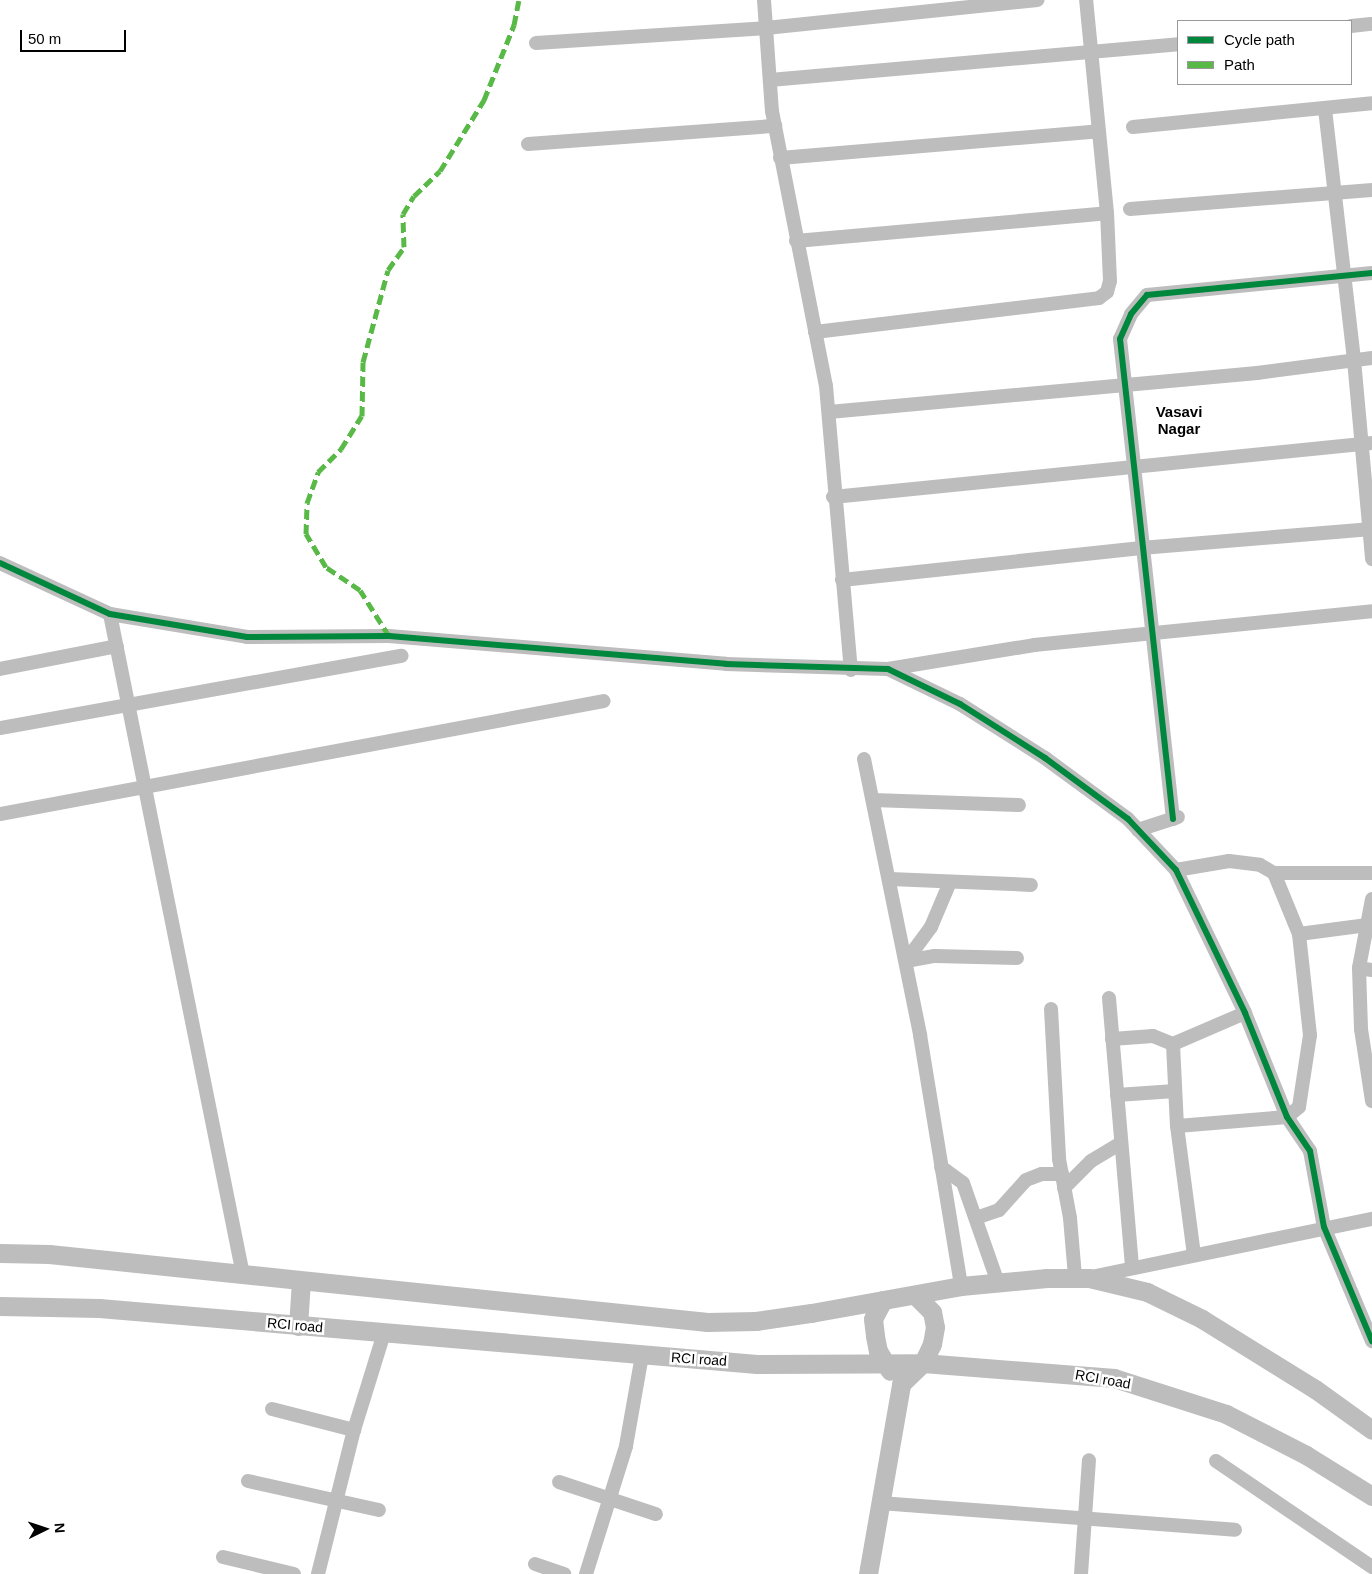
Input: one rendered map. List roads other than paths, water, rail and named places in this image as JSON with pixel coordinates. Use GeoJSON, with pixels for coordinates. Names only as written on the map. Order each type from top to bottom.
{"type":"FeatureCollection","features":[{"type":"Feature","properties":{"kind":"main road"},"geometry":{"type":"LineString","coordinates":[[0,1253],[50,1254],[707,1322],[756,1321],[961,1286],[1082,1277],[1147,1292],[1194,1315],[1315,1389],[1372,1430]]}},
{"type":"Feature","properties":{"kind":"main road"},"geometry":{"type":"LineString","coordinates":[[298,1326],[301,1281]]}},
{"type":"Feature","properties":{"kind":"main road"},"geometry":{"type":"LineString","coordinates":[[868,1574],[901,1384],[923,1363],[932,1344],[935,1327],[932,1312],[915,1295]]}},
{"type":"Feature","properties":{"kind":"main road"},"geometry":{"type":"LineString","coordinates":[[883,1300],[873,1319],[878,1351],[884,1363],[901,1384]]}},
{"type":"Feature","properties":{"kind":"main road","name":"RCI road"},"geometry":{"type":"LineString","coordinates":[[0,1306],[99,1308],[757,1364],[923,1363],[1114,1378],[1226,1414],[1306,1455],[1372,1496]]}},
{"type":"Feature","properties":{"kind":"street"},"geometry":{"type":"LineString","coordinates":[[764,0],[770,80],[780,158],[829,412],[834,497],[851,670]]}},
{"type":"Feature","properties":{"kind":"street"},"geometry":{"type":"LineString","coordinates":[[536,43],[766,28],[1038,0]]}},
{"type":"Feature","properties":{"kind":"street"},"geometry":{"type":"LineString","coordinates":[[814,332],[1099,298],[1107,292],[1110,281],[1107,213],[1086,0]]}},
{"type":"Feature","properties":{"kind":"street"},"geometry":{"type":"LineString","coordinates":[[1352,26],[1371,24]]}},
{"type":"Feature","properties":{"kind":"street"},"geometry":{"type":"LineString","coordinates":[[770,80],[1091,54],[1177,44]]}},
{"type":"Feature","properties":{"kind":"street"},"geometry":{"type":"LineString","coordinates":[[1133,127],[1372,103]]}},
{"type":"Feature","properties":{"kind":"street"},"geometry":{"type":"LineString","coordinates":[[1325,109],[1343,276],[1367,443],[1372,559]]}},
{"type":"Feature","properties":{"kind":"street"},"geometry":{"type":"LineString","coordinates":[[528,144],[775,126]]}},
{"type":"Feature","properties":{"kind":"street"},"geometry":{"type":"LineString","coordinates":[[780,158],[1099,131]]}},
{"type":"Feature","properties":{"kind":"street"},"geometry":{"type":"LineString","coordinates":[[1130,209],[1372,190]]}},
{"type":"Feature","properties":{"kind":"street"},"geometry":{"type":"LineString","coordinates":[[796,241],[1107,213]]}},
{"type":"Feature","properties":{"kind":"street"},"geometry":{"type":"LineString","coordinates":[[1138,830],[1176,818],[1150,633],[1120,339],[1131,314],[1147,296],[1372,273]]}},
{"type":"Feature","properties":{"kind":"street"},"geometry":{"type":"LineString","coordinates":[[829,412],[1257,373],[1372,358]]}},
{"type":"Feature","properties":{"kind":"street"},"geometry":{"type":"LineString","coordinates":[[834,497],[1367,443]]}},
{"type":"Feature","properties":{"kind":"street"},"geometry":{"type":"LineString","coordinates":[[842,580],[1141,548],[1370,529]]}},
{"type":"Feature","properties":{"kind":"street"},"geometry":{"type":"LineString","coordinates":[[0,563],[110,614],[248,637],[389,636],[726,664],[851,670],[888,669],[1034,645],[1372,611]]}},
{"type":"Feature","properties":{"kind":"street"},"geometry":{"type":"LineString","coordinates":[[110,614],[243,1275]]}},
{"type":"Feature","properties":{"kind":"street"},"geometry":{"type":"LineString","coordinates":[[0,669],[117,646]]}},
{"type":"Feature","properties":{"kind":"street"},"geometry":{"type":"LineString","coordinates":[[0,728],[402,656]]}},
{"type":"Feature","properties":{"kind":"street"},"geometry":{"type":"LineString","coordinates":[[888,669],[960,704],[1037,753],[1138,830],[1176,870],[1245,1013],[1287,1117],[1310,1151],[1324,1228],[1369,1325],[1372,1342]]}},
{"type":"Feature","properties":{"kind":"street"},"geometry":{"type":"LineString","coordinates":[[0,814],[604,701]]}},
{"type":"Feature","properties":{"kind":"street"},"geometry":{"type":"LineString","coordinates":[[864,759],[906,961],[961,1286]]}},
{"type":"Feature","properties":{"kind":"street"},"geometry":{"type":"LineString","coordinates":[[873,800],[1019,805]]}},
{"type":"Feature","properties":{"kind":"street"},"geometry":{"type":"LineString","coordinates":[[1176,870],[1229,861],[1260,865],[1274,873],[1372,873]]}},
{"type":"Feature","properties":{"kind":"street"},"geometry":{"type":"LineString","coordinates":[[1177,1126],[1287,1117],[1298,1107],[1310,1035],[1299,934],[1274,873]]}},
{"type":"Feature","properties":{"kind":"street"},"geometry":{"type":"LineString","coordinates":[[890,879],[1031,885]]}},
{"type":"Feature","properties":{"kind":"street"},"geometry":{"type":"LineString","coordinates":[[906,961],[931,926],[950,882]]}},
{"type":"Feature","properties":{"kind":"street"},"geometry":{"type":"LineString","coordinates":[[1372,900],[1367,925],[1362,1037],[1372,1101]]}},
{"type":"Feature","properties":{"kind":"street"},"geometry":{"type":"LineString","coordinates":[[1299,934],[1367,925]]}},
{"type":"Feature","properties":{"kind":"street"},"geometry":{"type":"LineString","coordinates":[[906,961],[935,956],[1017,958]]}},
{"type":"Feature","properties":{"kind":"street"},"geometry":{"type":"LineString","coordinates":[[1109,998],[1132,1268]]}},
{"type":"Feature","properties":{"kind":"street"},"geometry":{"type":"LineString","coordinates":[[1051,1009],[1063,1181],[1082,1277],[1372,1219]]}},
{"type":"Feature","properties":{"kind":"street"},"geometry":{"type":"LineString","coordinates":[[1112,1040],[1153,1036],[1173,1044],[1245,1013]]}},
{"type":"Feature","properties":{"kind":"street"},"geometry":{"type":"LineString","coordinates":[[1173,1044],[1177,1126],[1194,1254]]}},
{"type":"Feature","properties":{"kind":"street"},"geometry":{"type":"LineString","coordinates":[[1117,1095],[1175,1091]]}},
{"type":"Feature","properties":{"kind":"street"},"geometry":{"type":"LineString","coordinates":[[1063,1181],[1121,1143]]}},
{"type":"Feature","properties":{"kind":"street"},"geometry":{"type":"LineString","coordinates":[[941,1168],[963,1183],[998,1283]]}},
{"type":"Feature","properties":{"kind":"street"},"geometry":{"type":"LineString","coordinates":[[976,1218],[999,1210],[1026,1180],[1042,1174],[1063,1181]]}},
{"type":"Feature","properties":{"kind":"street"},"geometry":{"type":"LineString","coordinates":[[318,1574],[354,1430],[384,1333]]}},
{"type":"Feature","properties":{"kind":"street"},"geometry":{"type":"LineString","coordinates":[[586,1574],[626,1446],[642,1355]]}},
{"type":"Feature","properties":{"kind":"street"},"geometry":{"type":"LineString","coordinates":[[272,1409],[354,1430]]}},
{"type":"Feature","properties":{"kind":"street"},"geometry":{"type":"LineString","coordinates":[[1081,1574],[1088,1460]]}},
{"type":"Feature","properties":{"kind":"street"},"geometry":{"type":"LineString","coordinates":[[1216,1461],[1372,1567]]}},
{"type":"Feature","properties":{"kind":"street"},"geometry":{"type":"LineString","coordinates":[[248,1481],[379,1510]]}},
{"type":"Feature","properties":{"kind":"street"},"geometry":{"type":"LineString","coordinates":[[559,1482],[656,1514]]}},
{"type":"Feature","properties":{"kind":"street"},"geometry":{"type":"LineString","coordinates":[[880,1503],[1235,1530]]}},
{"type":"Feature","properties":{"kind":"street"},"geometry":{"type":"LineString","coordinates":[[223,1558],[294,1574]]}},
{"type":"Feature","properties":{"kind":"street"},"geometry":{"type":"LineString","coordinates":[[535,1564],[564,1574]]}},
{"type":"Feature","properties":{"kind":"district","name":"Vasavi Nagar"},"geometry":{"type":"Point","coordinates":[1179,420]}}]}
